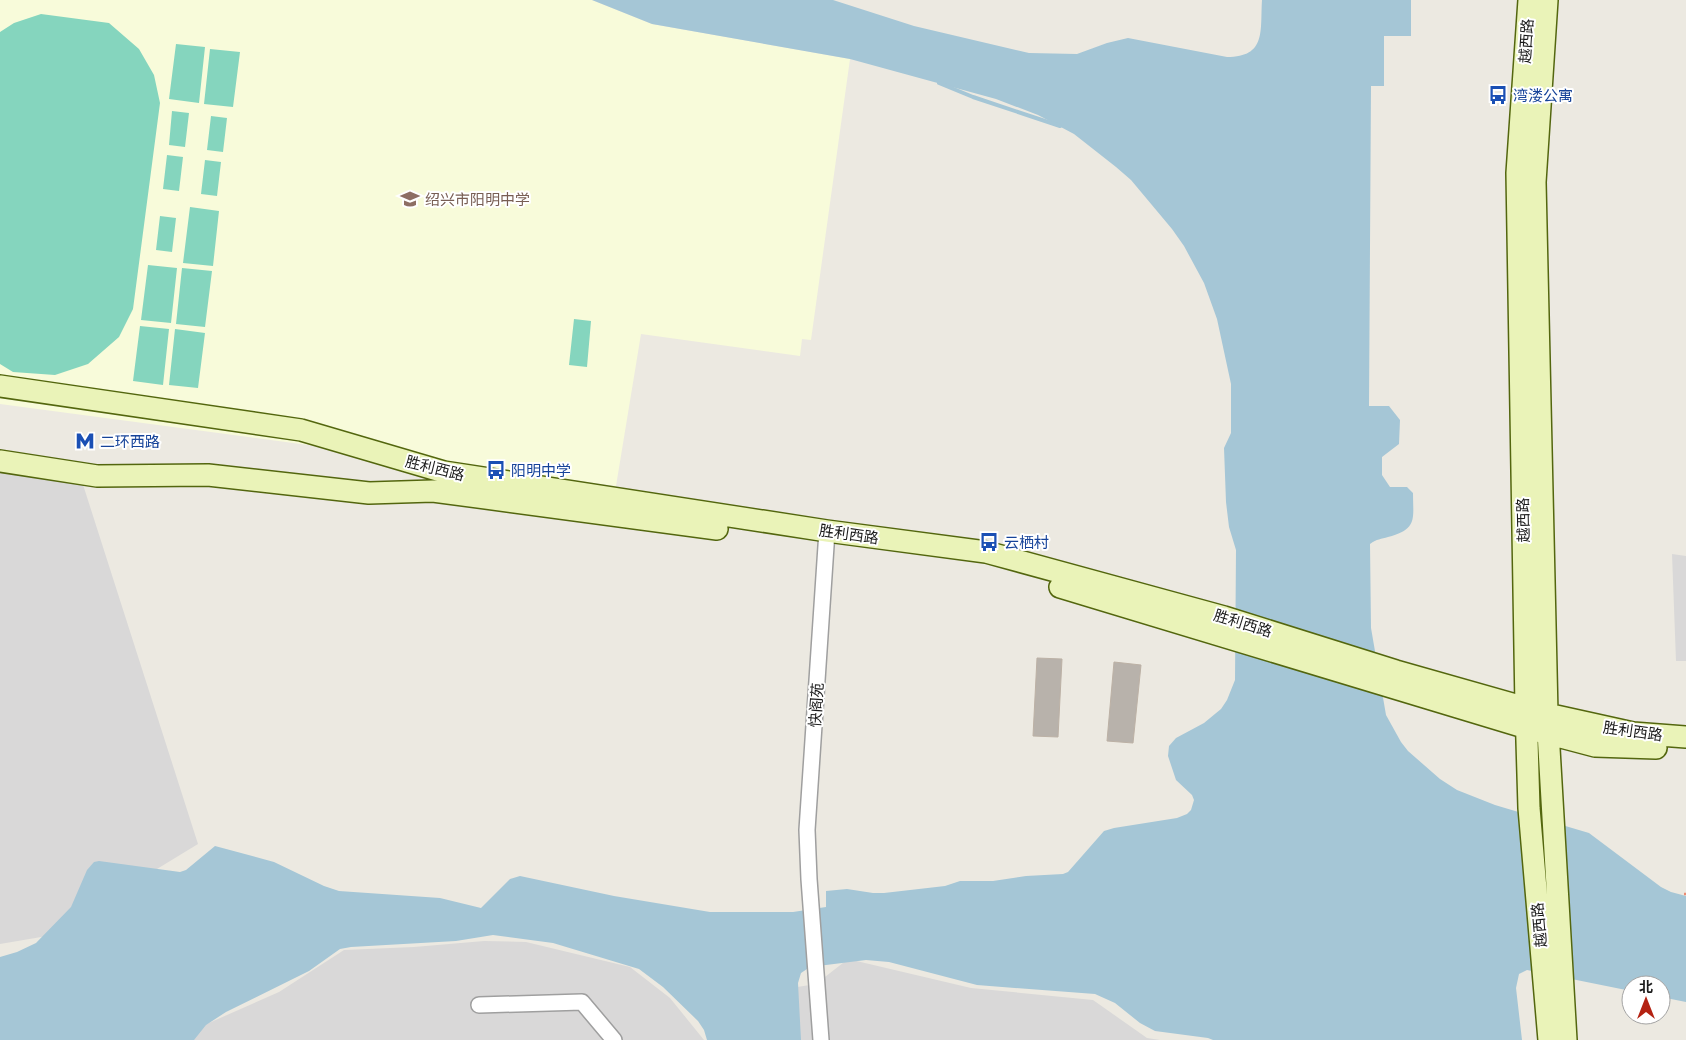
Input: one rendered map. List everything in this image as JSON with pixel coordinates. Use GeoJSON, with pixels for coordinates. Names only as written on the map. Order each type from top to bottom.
{"type":"FeatureCollection","features":[{"type":"Feature","properties":{"kind":"main road","name":"越西路"},"geometry":{"type":"LineString","coordinates":[[1529,0],[1517,173],[1529,808],[1556,1016],[1566,1040]]}},
{"type":"Feature","properties":{"kind":"main road","name":"越西路"},"geometry":{"type":"LineString","coordinates":[[1547,0],[1535,182],[1547,724],[1552,816],[1556,1016],[1549,1040]]}},
{"type":"Feature","properties":{"kind":"main road","name":"胜利西路"},"geometry":{"type":"LineString","coordinates":[[0,386],[301,430],[444,472],[983,564],[1223,626],[1393,679],[1547,724],[1595,746],[1686,748]]}},
{"type":"Feature","properties":{"kind":"main road","name":"胜利西路"},"geometry":{"type":"LineString","coordinates":[[0,461],[96,476],[208,475],[369,493],[433,491],[826,537]]}},
{"type":"Feature","properties":{"kind":"main road","name":"胜利西路"},"geometry":{"type":"LineString","coordinates":[[1547,724],[1686,737]]}},
{"type":"Feature","properties":{"kind":"street","name":"快阁苑"},"geometry":{"type":"LineString","coordinates":[[821,1040],[807,830],[826,537]]}},
{"type":"Feature","properties":{"kind":"street"},"geometry":{"type":"LineString","coordinates":[[479,1005],[582,1002],[614,1040]]}},
{"type":"Feature","properties":{"kind":"shaded area","name":"绍兴市阳明中学"},"geometry":{"type":"Polygon","coordinates":[[[0,0],[592,0],[652,24],[850,59],[811,340],[802,339],[800,356],[641,334],[616,486],[0,404],[0,0]]]}},
{"type":"Feature","properties":{"kind":"shaded area"},"geometry":{"type":"Polygon","coordinates":[[[0,461],[78,469],[198,844],[47,936],[0,944],[0,461]]]}},
{"type":"Feature","properties":{"kind":"shaded area"},"geometry":{"type":"Polygon","coordinates":[[[1672,554],[1686,556],[1686,661],[1676,661],[1672,554]]]}},
{"type":"Feature","properties":{"kind":"shaded area"},"geometry":{"type":"Polygon","coordinates":[[[484,941],[526,942],[630,967],[670,998],[704,1040],[190,1040],[193,1030],[279,992],[344,950],[484,941]]]}},
{"type":"Feature","properties":{"kind":"shaded area"},"geometry":{"type":"Polygon","coordinates":[[[848,959],[971,988],[1093,1000],[1147,1038],[1160,1040],[791,1040],[791,988],[816,984],[848,959]]]}},
{"type":"Feature","properties":{"kind":"green space"},"geometry":{"type":"Polygon","coordinates":[[[41,14],[109,23],[139,49],[154,75],[160,103],[133,309],[119,337],[88,364],[55,375],[13,372],[0,364],[0,32],[14,23],[41,14]]]}},
{"type":"Feature","properties":{"kind":"green space"},"geometry":{"type":"Polygon","coordinates":[[[176,44],[205,47],[199,103],[169,99],[176,44]]]}},
{"type":"Feature","properties":{"kind":"green space"},"geometry":{"type":"Polygon","coordinates":[[[210,49],[240,52],[233,107],[204,104],[210,49]]]}},
{"type":"Feature","properties":{"kind":"green space"},"geometry":{"type":"Polygon","coordinates":[[[172,111],[189,113],[185,147],[169,145],[172,111]]]}},
{"type":"Feature","properties":{"kind":"green space"},"geometry":{"type":"Polygon","coordinates":[[[211,116],[227,118],[223,152],[207,150],[211,116]]]}},
{"type":"Feature","properties":{"kind":"green space"},"geometry":{"type":"Polygon","coordinates":[[[167,155],[183,157],[179,191],[163,189],[167,155]]]}},
{"type":"Feature","properties":{"kind":"green space"},"geometry":{"type":"Polygon","coordinates":[[[205,160],[221,162],[217,196],[201,194],[205,160]]]}},
{"type":"Feature","properties":{"kind":"green space"},"geometry":{"type":"Polygon","coordinates":[[[190,207],[219,211],[213,266],[183,263],[190,207]]]}},
{"type":"Feature","properties":{"kind":"green space"},"geometry":{"type":"Polygon","coordinates":[[[160,216],[176,218],[172,252],[156,250],[160,216]]]}},
{"type":"Feature","properties":{"kind":"green space"},"geometry":{"type":"Polygon","coordinates":[[[148,265],[177,268],[171,323],[141,320],[148,265]]]}},
{"type":"Feature","properties":{"kind":"green space"},"geometry":{"type":"Polygon","coordinates":[[[182,268],[212,271],[205,327],[176,324],[182,268]]]}},
{"type":"Feature","properties":{"kind":"green space"},"geometry":{"type":"Polygon","coordinates":[[[574,319],[591,321],[587,367],[569,365],[574,319]]]}},
{"type":"Feature","properties":{"kind":"green space"},"geometry":{"type":"Polygon","coordinates":[[[140,326],[169,329],[163,385],[133,381],[140,326]]]}},
{"type":"Feature","properties":{"kind":"green space"},"geometry":{"type":"Polygon","coordinates":[[[175,329],[205,333],[198,388],[169,385],[175,329]]]}},
{"type":"Feature","properties":{"kind":"water"},"geometry":{"type":"Polygon","coordinates":[[[592,0],[833,0],[914,26],[1029,53],[1077,54],[1107,43],[1128,38],[1227,57],[1240,56],[1255,47],[1261,31],[1262,0],[1411,0],[1411,36],[1384,36],[1384,86],[1371,86],[1369,406],[1389,406],[1400,420],[1399,444],[1382,457],[1382,475],[1390,487],[1407,487],[1413,493],[1413,516],[1409,526],[1398,534],[1370,544],[1371,628],[1386,715],[1408,751],[1440,779],[1457,790],[1495,805],[1589,833],[1661,887],[1686,896],[1686,1002],[1671,999],[1671,975],[1621,975],[1621,989],[1527,970],[1519,974],[1516,988],[1522,1040],[1213,1040],[1155,1031],[1140,1023],[1115,1003],[1095,994],[977,985],[889,962],[866,960],[810,967],[801,973],[798,983],[801,1040],[707,1040],[704,1030],[698,1021],[663,987],[639,969],[553,943],[493,935],[456,941],[340,949],[309,971],[226,1012],[206,1025],[194,1040],[0,1040],[0,957],[17,952],[36,943],[71,907],[87,870],[94,862],[99,861],[180,872],[186,870],[215,846],[274,862],[324,886],[339,891],[440,898],[481,908],[510,879],[520,876],[614,896],[710,912],[793,912],[826,907],[826,891],[847,889],[884,893],[945,886],[960,881],[993,881],[1026,876],[1063,874],[1068,872],[1104,831],[1177,818],[1191,810],[1194,800],[1192,795],[1176,780],[1168,756],[1169,746],[1176,738],[1204,723],[1221,709],[1235,680],[1236,550],[1229,527],[1226,502],[1224,448],[1231,433],[1231,384],[1217,319],[1204,283],[1184,246],[1131,180],[1074,134],[1038,115],[996,99],[850,59],[652,24],[592,0]]]}},
{"type":"Feature","properties":{"kind":"building"},"geometry":{"type":"Polygon","coordinates":[[[1037,658],[1062,659],[1058,737],[1033,736],[1037,658]]]}},
{"type":"Feature","properties":{"kind":"building"},"geometry":{"type":"Polygon","coordinates":[[[1114,662],[1141,665],[1133,743],[1107,741],[1114,662]]]}},
{"type":"Feature","properties":{"kind":"waterway"},"geometry":{"type":"LineString","coordinates":[[939,83],[973,97],[1060,126]]}},
{"type":"Feature","properties":{"kind":"place","name":"湾溇公寓"},"geometry":{"type":"Point","coordinates":[1498,95]}},
{"type":"Feature","properties":{"kind":"place","name":"绍兴市阳明中学"},"geometry":{"type":"Point","coordinates":[410,199]}},
{"type":"Feature","properties":{"kind":"place","name":"二环西路"},"geometry":{"type":"Point","coordinates":[85,441]}},
{"type":"Feature","properties":{"kind":"place","name":"阳明中学"},"geometry":{"type":"Point","coordinates":[496,470]}},
{"type":"Feature","properties":{"kind":"place","name":"云栖村"},"geometry":{"type":"Point","coordinates":[989,542]}}]}
